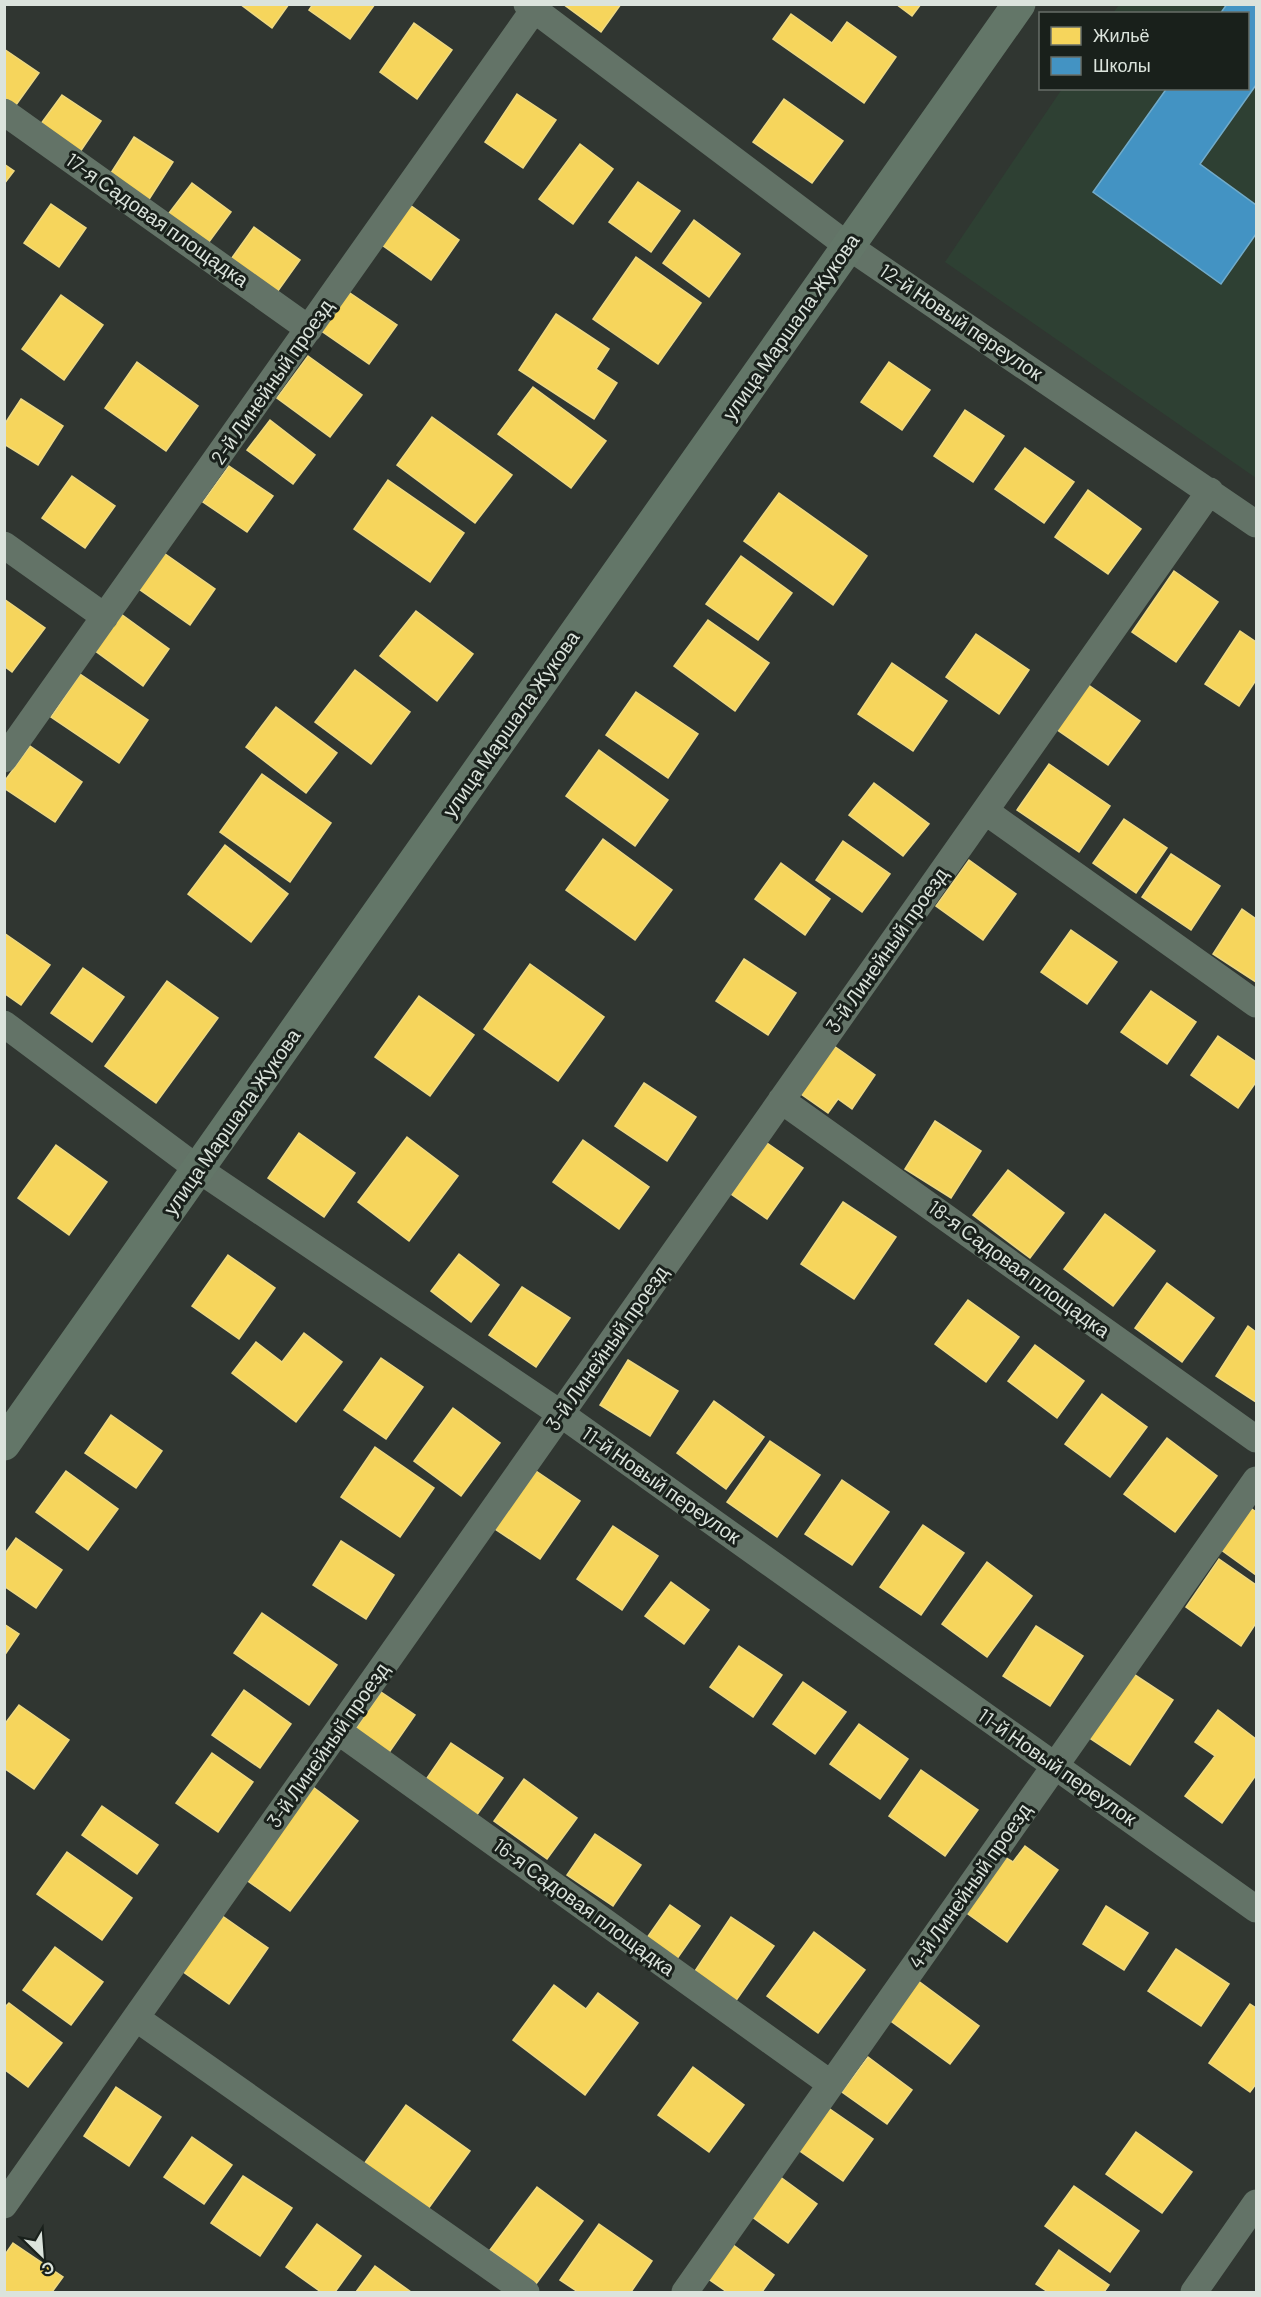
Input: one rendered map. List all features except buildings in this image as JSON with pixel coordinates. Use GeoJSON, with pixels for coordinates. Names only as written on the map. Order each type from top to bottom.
{"type":"FeatureCollection","features":[{"type":"Feature","properties":{"kind":"main road","name":"улица Маршала Жукова"},"geometry":{"type":"LineString","coordinates":[[4,1444],[1018,4]]}},
{"type":"Feature","properties":{"kind":"street","name":"12-й Новый переулок"},"geometry":{"type":"LineString","coordinates":[[533,6],[848,246],[1257,524]]}},
{"type":"Feature","properties":{"kind":"street","name":"2-й Линейный проезд"},"geometry":{"type":"LineString","coordinates":[[4,759],[309,329],[533,6]]}},
{"type":"Feature","properties":{"kind":"street","name":"17-я Садовая площадка"},"geometry":{"type":"LineString","coordinates":[[4,112],[309,329]]}},
{"type":"Feature","properties":{"kind":"street","name":"3-й Линейный проезд"},"geometry":{"type":"LineString","coordinates":[[4,2205],[1210,491]]}},
{"type":"Feature","properties":{"kind":"street"},"geometry":{"type":"LineString","coordinates":[[4,545],[105,617]]}},
{"type":"Feature","properties":{"kind":"street"},"geometry":{"type":"LineString","coordinates":[[985,811],[1257,1004]]}},
{"type":"Feature","properties":{"kind":"street","name":"11-й Новый переулок"},"geometry":{"type":"LineString","coordinates":[[4,1024],[198,1169],[561,1414],[1257,1909]]}},
{"type":"Feature","properties":{"kind":"street","name":"18-я Садовая площадка"},"geometry":{"type":"LineString","coordinates":[[782,1100],[1257,1439]]}},
{"type":"Feature","properties":{"kind":"street","name":"4-й Линейный проезд"},"geometry":{"type":"LineString","coordinates":[[685,2292],[1257,1480]]}},
{"type":"Feature","properties":{"kind":"street","name":"16-я Садовая площадка"},"geometry":{"type":"LineString","coordinates":[[338,1731],[831,2084]]}},
{"type":"Feature","properties":{"kind":"street"},"geometry":{"type":"LineString","coordinates":[[136,2018],[526,2292]]}},
{"type":"Feature","properties":{"kind":"street"},"geometry":{"type":"LineString","coordinates":[[1194,2292],[1257,2203]]}},
{"type":"Feature","properties":{"kind":"shaded area"},"geometry":{"type":"Polygon","coordinates":[[[1119,5],[1256,5],[1256,478],[945,262],[1061,90],[1249,90],[1249,12],[1114,12],[1119,5]]]}}]}
